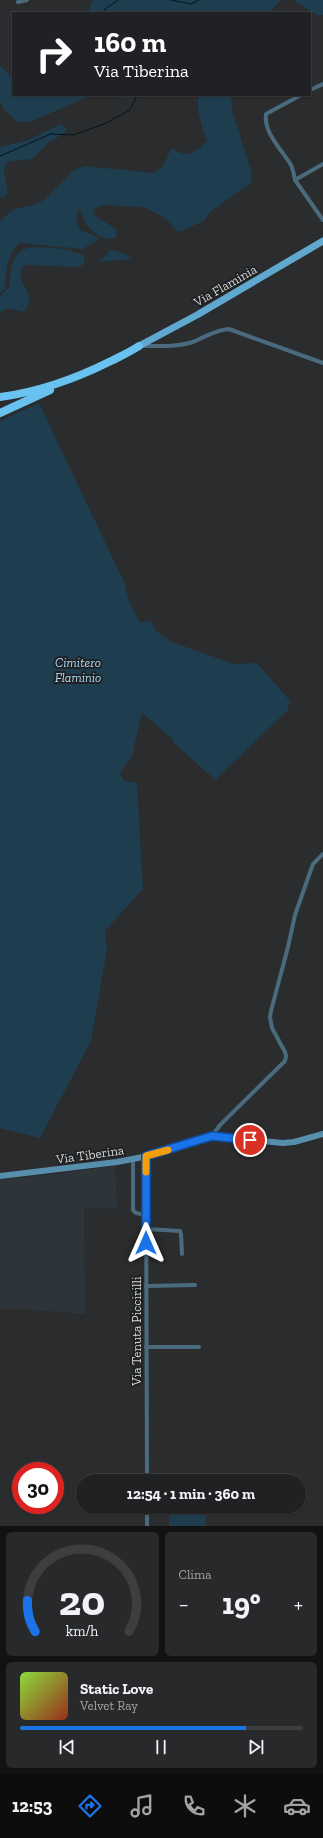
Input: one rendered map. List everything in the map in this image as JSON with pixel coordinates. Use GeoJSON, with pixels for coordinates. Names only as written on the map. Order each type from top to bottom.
{"type":"FeatureCollection","features":[{"type":"Feature","properties":{"kind":"highway","name":"Via Flaminia"},"geometry":{"type":"LineString","coordinates":[[0,397],[34,390],[73,378],[104,365],[139,346]]}},
{"type":"Feature","properties":{"kind":"highway","name":"Via Flaminia"},"geometry":{"type":"LineString","coordinates":[[0,392],[57,379],[139,346]]}},
{"type":"Feature","properties":{"kind":"highway"},"geometry":{"type":"LineString","coordinates":[[0,413],[73,378]]}},
{"type":"Feature","properties":{"kind":"main road","name":"Via Flaminia"},"geometry":{"type":"LineString","coordinates":[[139,346],[214,306],[323,241]]}},
{"type":"Feature","properties":{"kind":"main road","name":"Via Tiberina"},"geometry":{"type":"LineString","coordinates":[[0,1176],[70,1168],[146,1156],[212,1136],[283,1143],[294,1142],[323,1134]]}},
{"type":"Feature","properties":{"kind":"street"},"geometry":{"type":"LineString","coordinates":[[18,2],[27,0]]}},
{"type":"Feature","properties":{"kind":"street"},"geometry":{"type":"LineString","coordinates":[[311,90],[323,84]]}},
{"type":"Feature","properties":{"kind":"street"},"geometry":{"type":"LineString","coordinates":[[298,96],[272,109],[266,114],[265,120],[268,129],[292,167],[295,180],[323,220]]}},
{"type":"Feature","properties":{"kind":"street"},"geometry":{"type":"LineString","coordinates":[[295,180],[323,164]]}},
{"type":"Feature","properties":{"kind":"street"},"geometry":{"type":"LineString","coordinates":[[139,346],[178,345],[194,342],[215,332],[229,330],[323,363]]}},
{"type":"Feature","properties":{"kind":"street"},"geometry":{"type":"LineString","coordinates":[[212,1136],[220,1126],[285,1061],[285,1052],[271,1023],[271,1011],[295,915],[313,864],[323,854]]}},
{"type":"Feature","properties":{"kind":"street","name":"Via Tenuta Piccirilli"},"geometry":{"type":"LineString","coordinates":[[146,1156],[147,1474]]}},
{"type":"Feature","properties":{"kind":"street"},"geometry":{"type":"LineString","coordinates":[[133,1158],[133,1210],[136,1213],[146,1215]]}},
{"type":"Feature","properties":{"kind":"street"},"geometry":{"type":"LineString","coordinates":[[146,1229],[180,1231],[182,1254]]}},
{"type":"Feature","properties":{"kind":"street"},"geometry":{"type":"LineString","coordinates":[[146,1286],[195,1285]]}},
{"type":"Feature","properties":{"kind":"street"},"geometry":{"type":"LineString","coordinates":[[146,1347],[199,1347]]}},
{"type":"Feature","properties":{"kind":"street"},"geometry":{"type":"LineString","coordinates":[[147,1514],[147,1526]]}},
{"type":"Feature","properties":{"kind":"shaded area"},"geometry":{"type":"Polygon","coordinates":[[[115,1166],[117,1209],[84,1208],[85,1314],[0,1309],[0,1180],[115,1166]]]}},
{"type":"Feature","properties":{"kind":"green space"},"geometry":{"type":"Polygon","coordinates":[[[94,0],[281,0],[270,12],[88,12],[91,3],[94,0]]]}},
{"type":"Feature","properties":{"kind":"green space"},"geometry":{"type":"Polygon","coordinates":[[[293,0],[323,0],[323,15],[317,15],[293,0]]]}},
{"type":"Feature","properties":{"kind":"green space"},"geometry":{"type":"Polygon","coordinates":[[[0,65],[12,78],[12,96],[90,96],[30,122],[18,122],[3,109],[0,101],[0,65]]]}},
{"type":"Feature","properties":{"kind":"green space"},"geometry":{"type":"Polygon","coordinates":[[[90,96],[136,96],[130,98],[90,96]]]}},
{"type":"Feature","properties":{"kind":"green space"},"geometry":{"type":"Polygon","coordinates":[[[199,96],[231,96],[232,110],[252,174],[251,183],[210,212],[204,221],[178,232],[165,218],[144,207],[102,205],[93,210],[94,215],[116,229],[117,234],[116,238],[104,238],[93,232],[85,222],[81,211],[78,210],[76,218],[80,230],[99,239],[83,249],[20,243],[15,247],[9,258],[6,270],[5,289],[0,293],[0,221],[13,209],[30,206],[44,200],[74,170],[85,166],[154,173],[163,166],[171,149],[186,154],[193,152],[207,141],[198,113],[199,96]]]}},
{"type":"Feature","properties":{"kind":"green space"},"geometry":{"type":"Polygon","coordinates":[[[61,124],[67,129],[61,135],[48,143],[32,159],[7,162],[4,170],[8,192],[5,197],[0,197],[0,147],[28,140],[61,124]]]}},
{"type":"Feature","properties":{"kind":"green space"},"geometry":{"type":"Polygon","coordinates":[[[32,247],[59,248],[72,251],[84,256],[85,262],[81,266],[74,267],[23,266],[21,279],[29,294],[30,300],[28,305],[24,312],[6,308],[0,313],[0,296],[10,286],[10,273],[13,261],[20,252],[32,247]]]}},
{"type":"Feature","properties":{"kind":"green space"},"geometry":{"type":"Polygon","coordinates":[[[109,250],[127,255],[132,259],[97,262],[107,255],[109,250]]]}},
{"type":"Feature","properties":{"kind":"green space","name":"Cimitero Flaminio"},"geometry":{"type":"Polygon","coordinates":[[[39,403],[125,584],[128,599],[140,622],[151,621],[156,631],[172,642],[234,664],[257,663],[291,702],[288,704],[289,709],[215,780],[173,742],[174,740],[142,713],[132,756],[120,773],[123,780],[137,783],[143,889],[105,931],[107,950],[91,1041],[40,1138],[0,1128],[0,421],[39,403]]]}},
{"type":"Feature","properties":{"kind":"green space"},"geometry":{"type":"Polygon","coordinates":[[[169,1514],[206,1514],[206,1526],[169,1526],[169,1514]]]}},
{"type":"Feature","properties":{"kind":"waterway"},"geometry":{"type":"LineString","coordinates":[[104,12],[105,9],[118,0]]}},
{"type":"Feature","properties":{"kind":"waterway"},"geometry":{"type":"LineString","coordinates":[[171,0],[191,4],[199,0]]}},
{"type":"Feature","properties":{"kind":"waterway"},"geometry":{"type":"LineString","coordinates":[[0,156],[51,134],[73,135],[104,124],[130,110],[137,96]]}},
{"type":"Feature","properties":{"kind":"slow traffic"},"geometry":{"type":"LineString","coordinates":[[146,1172],[146,1156],[168,1150]]}},
{"type":"Feature","properties":{"kind":"route"},"geometry":{"type":"LineString","coordinates":[[146,1243],[146,1156],[191,1141],[212,1136],[250,1140]]}}]}
